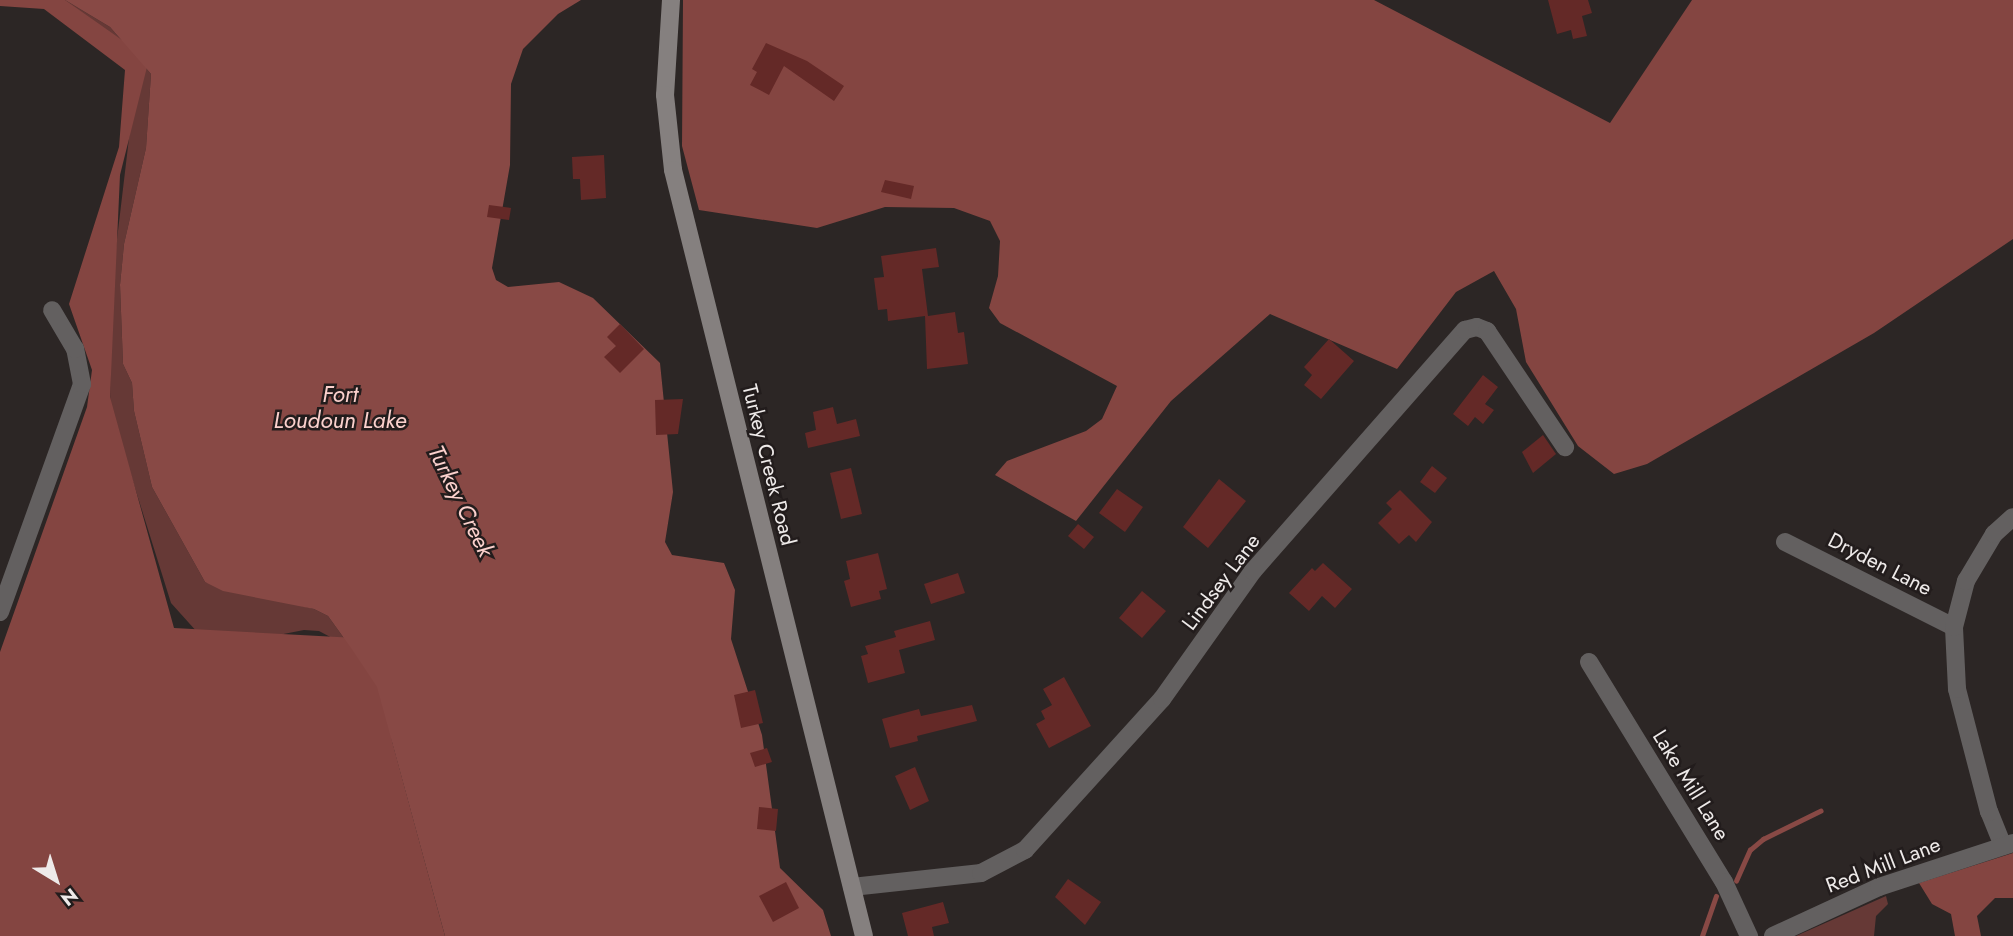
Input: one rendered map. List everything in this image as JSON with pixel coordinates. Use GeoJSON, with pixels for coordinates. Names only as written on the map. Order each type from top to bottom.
{"type":"FeatureCollection","features":[{"type":"Feature","properties":{"kind":"street","name":"Turkey Creek Road"},"geometry":{"type":"LineString","coordinates":[[671,0],[665,95],[673,170],[864,936]]}},
{"type":"Feature","properties":{"kind":"street"},"geometry":{"type":"LineString","coordinates":[[0,612],[82,384],[75,349],[52,310]]}},
{"type":"Feature","properties":{"kind":"street","name":"Lindsey Lane"},"geometry":{"type":"LineString","coordinates":[[852,887],[981,873],[1031,844],[1162,699],[1254,571],[1465,330],[1477,327],[1487,331],[1565,447]]}},
{"type":"Feature","properties":{"kind":"street"},"geometry":{"type":"LineString","coordinates":[[2008,844],[1989,811],[1958,689],[1954,627],[1966,581],[1994,534],[2013,517]]}},
{"type":"Feature","properties":{"kind":"street","name":"Dryden Lane"},"geometry":{"type":"LineString","coordinates":[[1785,542],[1954,627]]}},
{"type":"Feature","properties":{"kind":"street","name":"Lake Mill Lane"},"geometry":{"type":"LineString","coordinates":[[1588,662],[1724,883],[1749,936]]}},
{"type":"Feature","properties":{"kind":"street","name":"Red Mill Lane"},"geometry":{"type":"LineString","coordinates":[[1773,936],[1880,887],[2008,844]]}},
{"type":"Feature","properties":{"kind":"shaded area"},"geometry":{"type":"Polygon","coordinates":[[[0,0],[65,0],[149,59],[120,175],[110,397],[174,628],[356,638],[386,686],[392,741],[445,936],[0,936],[0,652],[87,407],[92,370],[69,304],[119,147],[125,70],[44,9],[0,6],[0,0]]]}},
{"type":"Feature","properties":{"kind":"shaded area"},"geometry":{"type":"Polygon","coordinates":[[[29,0],[65,0],[110,27],[151,74],[146,148],[124,244],[120,285],[123,364],[132,383],[134,411],[152,487],[205,582],[314,609],[328,616],[351,648],[319,631],[304,630],[233,644],[198,633],[171,603],[110,408],[111,290],[136,79],[122,52],[29,0]]]}},
{"type":"Feature","properties":{"kind":"shaded area"},"geometry":{"type":"Polygon","coordinates":[[[683,0],[1374,0],[1610,123],[1692,0],[2013,0],[2013,239],[1874,333],[1647,464],[1614,474],[1578,446],[1526,362],[1516,309],[1494,271],[1456,292],[1397,369],[1270,314],[1171,401],[1076,521],[995,475],[1007,461],[1086,431],[1102,419],[1117,386],[1000,323],[989,308],[998,276],[1000,241],[990,221],[954,208],[885,207],[817,228],[699,210],[682,146],[683,0]]]}},
{"type":"Feature","properties":{"kind":"shaded area"},"geometry":{"type":"Polygon","coordinates":[[[2013,853],[2013,898],[1995,898],[1977,916],[1981,936],[1955,936],[1951,914],[1932,904],[1919,883],[2013,853]]]}},
{"type":"Feature","properties":{"kind":"shaded area"},"geometry":{"type":"Polygon","coordinates":[[[1886,896],[1888,904],[1876,916],[1874,936],[1796,936],[1886,896]]]}},
{"type":"Feature","properties":{"kind":"water","name":"Fort Loudoun Lake"},"geometry":{"type":"Polygon","coordinates":[[[65,0],[581,0],[558,14],[523,49],[511,84],[510,165],[492,268],[496,280],[508,287],[559,282],[593,298],[660,363],[673,492],[665,542],[672,555],[724,563],[735,590],[731,639],[762,735],[780,868],[823,910],[831,936],[445,936],[377,687],[328,616],[314,609],[223,591],[205,582],[152,487],[134,411],[132,383],[123,364],[120,285],[124,244],[146,148],[151,74],[110,27],[65,0]]]}},
{"type":"Feature","properties":{"kind":"building"},"geometry":{"type":"Polygon","coordinates":[[[1548,0],[1588,0],[1592,13],[1582,16],[1587,36],[1573,39],[1571,30],[1557,34],[1548,0]]]}},
{"type":"Feature","properties":{"kind":"building"},"geometry":{"type":"Polygon","coordinates":[[[766,43],[807,61],[844,86],[834,101],[784,66],[769,95],[750,85],[757,72],[752,69],[766,43]]]}},
{"type":"Feature","properties":{"kind":"building"},"geometry":{"type":"Polygon","coordinates":[[[604,155],[606,198],[581,200],[580,179],[573,179],[572,157],[604,155]]]}},
{"type":"Feature","properties":{"kind":"building"},"geometry":{"type":"Polygon","coordinates":[[[885,180],[914,186],[911,199],[881,192],[885,180]]]}},
{"type":"Feature","properties":{"kind":"building"},"geometry":{"type":"Polygon","coordinates":[[[489,205],[511,208],[509,220],[487,217],[489,205]]]}},
{"type":"Feature","properties":{"kind":"building"},"geometry":{"type":"Polygon","coordinates":[[[936,248],[939,267],[922,269],[928,316],[955,312],[958,333],[964,332],[968,364],[927,369],[925,316],[888,321],[887,309],[878,310],[874,278],[884,277],[881,256],[936,248]]]}},
{"type":"Feature","properties":{"kind":"building"},"geometry":{"type":"Polygon","coordinates":[[[620,324],[644,349],[620,373],[604,357],[616,346],[607,337],[620,324]]]}},
{"type":"Feature","properties":{"kind":"building"},"geometry":{"type":"Polygon","coordinates":[[[1329,339],[1354,361],[1321,399],[1304,385],[1312,375],[1304,367],[1329,339]]]}},
{"type":"Feature","properties":{"kind":"building"},"geometry":{"type":"Polygon","coordinates":[[[1483,375],[1498,387],[1485,404],[1494,410],[1483,424],[1475,417],[1468,426],[1453,414],[1483,375]]]}},
{"type":"Feature","properties":{"kind":"building"},"geometry":{"type":"Polygon","coordinates":[[[683,399],[678,434],[656,435],[655,400],[683,399]]]}},
{"type":"Feature","properties":{"kind":"building"},"geometry":{"type":"Polygon","coordinates":[[[833,407],[837,424],[856,419],[860,436],[808,448],[805,433],[816,430],[813,412],[833,407]]]}},
{"type":"Feature","properties":{"kind":"building"},"geometry":{"type":"Polygon","coordinates":[[[1543,435],[1556,454],[1533,473],[1522,452],[1543,435]]]}},
{"type":"Feature","properties":{"kind":"building"},"geometry":{"type":"Polygon","coordinates":[[[1432,466],[1447,478],[1435,493],[1420,482],[1432,466]]]}},
{"type":"Feature","properties":{"kind":"building"},"geometry":{"type":"Polygon","coordinates":[[[851,468],[862,514],[841,519],[830,473],[851,468]]]}},
{"type":"Feature","properties":{"kind":"building"},"geometry":{"type":"Polygon","coordinates":[[[1219,479],[1246,501],[1208,548],[1183,527],[1219,479]]]}},
{"type":"Feature","properties":{"kind":"building"},"geometry":{"type":"Polygon","coordinates":[[[1117,489],[1143,507],[1125,532],[1099,513],[1117,489]]]}},
{"type":"Feature","properties":{"kind":"building"},"geometry":{"type":"Polygon","coordinates":[[[1400,490],[1432,522],[1416,542],[1409,535],[1399,544],[1378,523],[1392,509],[1386,503],[1400,490]]]}},
{"type":"Feature","properties":{"kind":"building"},"geometry":{"type":"Polygon","coordinates":[[[1078,524],[1094,537],[1084,549],[1068,536],[1078,524]]]}},
{"type":"Feature","properties":{"kind":"building"},"geometry":{"type":"Polygon","coordinates":[[[878,553],[887,589],[879,591],[881,599],[851,607],[844,581],[850,579],[846,561],[878,553]]]}},
{"type":"Feature","properties":{"kind":"building"},"geometry":{"type":"Polygon","coordinates":[[[1323,563],[1352,589],[1335,608],[1322,596],[1309,611],[1289,593],[1312,568],[1315,571],[1323,563]]]}},
{"type":"Feature","properties":{"kind":"building"},"geometry":{"type":"Polygon","coordinates":[[[958,573],[965,593],[931,604],[924,584],[958,573]]]}},
{"type":"Feature","properties":{"kind":"building"},"geometry":{"type":"Polygon","coordinates":[[[1142,591],[1166,611],[1142,638],[1119,618],[1142,591]]]}},
{"type":"Feature","properties":{"kind":"building"},"geometry":{"type":"Polygon","coordinates":[[[930,621],[935,640],[899,650],[905,673],[868,683],[861,656],[868,654],[865,646],[896,637],[894,631],[930,621]]]}},
{"type":"Feature","properties":{"kind":"building"},"geometry":{"type":"Polygon","coordinates":[[[1064,677],[1091,726],[1049,748],[1036,724],[1045,719],[1041,711],[1052,705],[1043,689],[1064,677]]]}},
{"type":"Feature","properties":{"kind":"building"},"geometry":{"type":"Polygon","coordinates":[[[755,690],[763,723],[741,728],[734,695],[755,690]]]}},
{"type":"Feature","properties":{"kind":"building"},"geometry":{"type":"Polygon","coordinates":[[[972,705],[977,721],[917,736],[918,741],[890,748],[882,719],[919,709],[921,716],[972,705]]]}},
{"type":"Feature","properties":{"kind":"building"},"geometry":{"type":"Polygon","coordinates":[[[767,748],[772,762],[755,767],[750,753],[767,748]]]}},
{"type":"Feature","properties":{"kind":"building"},"geometry":{"type":"Polygon","coordinates":[[[915,767],[929,801],[910,810],[895,776],[915,767]]]}},
{"type":"Feature","properties":{"kind":"building"},"geometry":{"type":"Polygon","coordinates":[[[759,807],[778,809],[776,831],[757,829],[759,807]]]}},
{"type":"Feature","properties":{"kind":"building"},"geometry":{"type":"Polygon","coordinates":[[[1068,879],[1101,902],[1085,925],[1055,897],[1068,879]]]}},
{"type":"Feature","properties":{"kind":"building"},"geometry":{"type":"Polygon","coordinates":[[[786,882],[799,908],[773,922],[759,896],[786,882]]]}},
{"type":"Feature","properties":{"kind":"building"},"geometry":{"type":"Polygon","coordinates":[[[943,902],[949,923],[932,927],[934,936],[908,936],[902,913],[943,902]]]}},
{"type":"Feature","properties":{"kind":"waterway"},"geometry":{"type":"LineString","coordinates":[[1736,881],[1750,850],[1763,839],[1820,811]]}},
{"type":"Feature","properties":{"kind":"waterway"},"geometry":{"type":"LineString","coordinates":[[1702,936],[1716,896]]}},
{"type":"Feature","properties":{"kind":"water label","name":"Turkey Creek"},"geometry":{"type":"Point","coordinates":[461,501]}}]}
